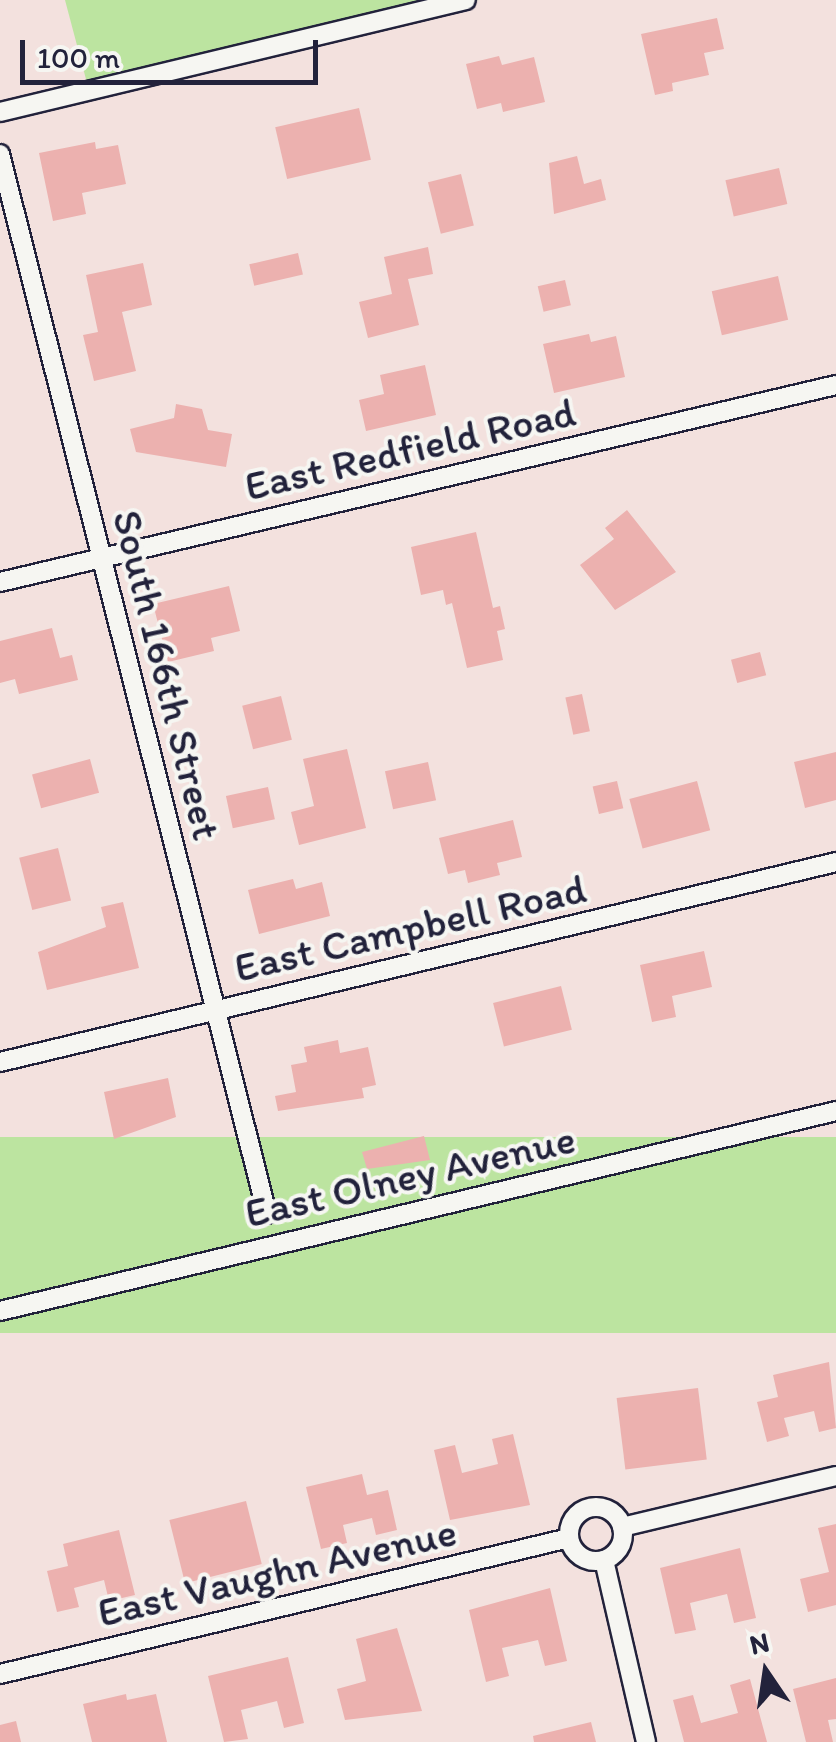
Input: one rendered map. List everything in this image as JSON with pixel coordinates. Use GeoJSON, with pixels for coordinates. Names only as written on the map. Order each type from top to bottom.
{"type":"FeatureCollection","features":[{"type":"Feature","properties":{"kind":"street"},"geometry":{"type":"LineString","coordinates":[[0,112],[466,0]]}},
{"type":"Feature","properties":{"kind":"street","name":"South 166th Street"},"geometry":{"type":"LineString","coordinates":[[0,154],[267,1214]]}},
{"type":"Feature","properties":{"kind":"street","name":"East Redfield Road"},"geometry":{"type":"LineString","coordinates":[[0,582],[836,385]]}},
{"type":"Feature","properties":{"kind":"street","name":"East Campbell Road"},"geometry":{"type":"LineString","coordinates":[[0,1062],[836,862]]}},
{"type":"Feature","properties":{"kind":"street","name":"East Olney Avenue"},"geometry":{"type":"LineString","coordinates":[[0,1311],[836,1111]]}},
{"type":"Feature","properties":{"kind":"street"},"geometry":{"type":"LineString","coordinates":[[604,1560],[621,1544],[622,1527],[836,1476]]}},
{"type":"Feature","properties":{"kind":"street","name":"East Vaughn Avenue"},"geometry":{"type":"LineString","coordinates":[[0,1674],[569,1538],[573,1520],[594,1507],[610,1511],[622,1527]]}},
{"type":"Feature","properties":{"kind":"street"},"geometry":{"type":"LineString","coordinates":[[569,1538],[582,1556],[604,1560]]}},
{"type":"Feature","properties":{"kind":"street"},"geometry":{"type":"LineString","coordinates":[[604,1560],[646,1742]]}},
{"type":"Feature","properties":{"kind":"green space"},"geometry":{"type":"Polygon","coordinates":[[[65,0],[479,0],[87,83],[65,0]]]}},
{"type":"Feature","properties":{"kind":"green space"},"geometry":{"type":"Polygon","coordinates":[[[0,1137],[836,1137],[836,1333],[0,1333],[0,1137]]]}},
{"type":"Feature","properties":{"kind":"building"},"geometry":{"type":"Polygon","coordinates":[[[717,18],[724,49],[704,53],[709,75],[672,83],[673,91],[655,95],[641,34],[717,18]]]}},
{"type":"Feature","properties":{"kind":"building"},"geometry":{"type":"Polygon","coordinates":[[[499,56],[502,65],[534,57],[545,102],[503,112],[501,103],[477,109],[466,64],[499,56]]]}},
{"type":"Feature","properties":{"kind":"building"},"geometry":{"type":"Polygon","coordinates":[[[359,108],[371,160],[287,179],[275,127],[359,108]]]}},
{"type":"Feature","properties":{"kind":"building"},"geometry":{"type":"Polygon","coordinates":[[[95,142],[96,149],[118,145],[126,184],[82,193],[86,214],[53,221],[39,153],[95,142]]]}},
{"type":"Feature","properties":{"kind":"building"},"geometry":{"type":"Polygon","coordinates":[[[577,156],[584,184],[601,179],[606,200],[554,214],[549,163],[577,156]]]}},
{"type":"Feature","properties":{"kind":"building"},"geometry":{"type":"Polygon","coordinates":[[[779,168],[787,204],[734,216],[725,180],[779,168]]]}},
{"type":"Feature","properties":{"kind":"building"},"geometry":{"type":"Polygon","coordinates":[[[461,174],[474,225],[441,234],[428,182],[461,174]]]}},
{"type":"Feature","properties":{"kind":"building"},"geometry":{"type":"Polygon","coordinates":[[[428,247],[433,274],[408,279],[419,325],[368,338],[359,302],[392,294],[384,257],[428,247]]]}},
{"type":"Feature","properties":{"kind":"building"},"geometry":{"type":"Polygon","coordinates":[[[298,253],[303,274],[254,286],[249,264],[298,253]]]}},
{"type":"Feature","properties":{"kind":"building"},"geometry":{"type":"Polygon","coordinates":[[[143,263],[152,305],[122,312],[136,371],[94,381],[83,335],[98,332],[86,275],[143,263]]]}},
{"type":"Feature","properties":{"kind":"building"},"geometry":{"type":"Polygon","coordinates":[[[778,276],[788,320],[722,335],[712,291],[778,276]]]}},
{"type":"Feature","properties":{"kind":"building"},"geometry":{"type":"Polygon","coordinates":[[[565,280],[571,305],[544,312],[538,286],[565,280]]]}},
{"type":"Feature","properties":{"kind":"building"},"geometry":{"type":"Polygon","coordinates":[[[589,334],[591,342],[616,336],[625,377],[554,393],[543,344],[589,334]]]}},
{"type":"Feature","properties":{"kind":"building"},"geometry":{"type":"Polygon","coordinates":[[[425,365],[436,415],[366,431],[359,400],[384,394],[380,375],[425,365]]]}},
{"type":"Feature","properties":{"kind":"building"},"geometry":{"type":"Polygon","coordinates":[[[176,404],[202,409],[208,430],[232,434],[226,467],[136,452],[130,429],[174,418],[176,404]]]}},
{"type":"Feature","properties":{"kind":"building"},"geometry":{"type":"Polygon","coordinates":[[[627,510],[676,572],[615,610],[580,565],[614,539],[605,528],[627,510]]]}},
{"type":"Feature","properties":{"kind":"building"},"geometry":{"type":"Polygon","coordinates":[[[476,532],[493,608],[500,606],[505,629],[497,631],[503,660],[467,668],[452,603],[446,605],[443,590],[421,595],[411,547],[476,532]]]}},
{"type":"Feature","properties":{"kind":"building"},"geometry":{"type":"Polygon","coordinates":[[[229,586],[240,631],[211,638],[214,651],[168,662],[153,604],[229,586]]]}},
{"type":"Feature","properties":{"kind":"building"},"geometry":{"type":"Polygon","coordinates":[[[52,628],[60,658],[72,655],[78,680],[19,694],[15,679],[0,683],[0,641],[52,628]]]}},
{"type":"Feature","properties":{"kind":"building"},"geometry":{"type":"Polygon","coordinates":[[[760,652],[766,675],[737,683],[731,660],[760,652]]]}},
{"type":"Feature","properties":{"kind":"building"},"geometry":{"type":"Polygon","coordinates":[[[582,694],[590,731],[573,735],[565,698],[582,694]]]}},
{"type":"Feature","properties":{"kind":"building"},"geometry":{"type":"Polygon","coordinates":[[[281,696],[292,740],[253,749],[242,706],[281,696]]]}},
{"type":"Feature","properties":{"kind":"building"},"geometry":{"type":"Polygon","coordinates":[[[347,749],[366,828],[299,845],[291,812],[314,806],[303,759],[347,749]]]}},
{"type":"Feature","properties":{"kind":"building"},"geometry":{"type":"Polygon","coordinates":[[[836,752],[836,800],[805,808],[794,762],[836,752]]]}},
{"type":"Feature","properties":{"kind":"building"},"geometry":{"type":"Polygon","coordinates":[[[90,759],[99,793],[41,808],[32,775],[90,759]]]}},
{"type":"Feature","properties":{"kind":"building"},"geometry":{"type":"Polygon","coordinates":[[[428,762],[436,800],[393,809],[385,771],[428,762]]]}},
{"type":"Feature","properties":{"kind":"building"},"geometry":{"type":"Polygon","coordinates":[[[617,781],[623,808],[599,814],[593,787],[617,781]]]}},
{"type":"Feature","properties":{"kind":"building"},"geometry":{"type":"Polygon","coordinates":[[[697,781],[710,830],[643,848],[629,799],[697,781]]]}},
{"type":"Feature","properties":{"kind":"building"},"geometry":{"type":"Polygon","coordinates":[[[268,787],[275,819],[233,828],[226,796],[268,787]]]}},
{"type":"Feature","properties":{"kind":"building"},"geometry":{"type":"Polygon","coordinates":[[[513,820],[522,857],[497,863],[500,875],[468,883],[465,870],[448,874],[439,838],[513,820]]]}},
{"type":"Feature","properties":{"kind":"building"},"geometry":{"type":"Polygon","coordinates":[[[58,848],[71,900],[32,910],[19,858],[58,848]]]}},
{"type":"Feature","properties":{"kind":"building"},"geometry":{"type":"Polygon","coordinates":[[[293,879],[296,889],[322,882],[330,916],[259,934],[248,890],[293,879]]]}},
{"type":"Feature","properties":{"kind":"building"},"geometry":{"type":"Polygon","coordinates":[[[123,902],[139,968],[47,990],[38,952],[106,927],[101,907],[123,902]]]}},
{"type":"Feature","properties":{"kind":"building"},"geometry":{"type":"Polygon","coordinates":[[[704,951],[712,987],[672,996],[676,1017],[652,1022],[640,965],[704,951]]]}},
{"type":"Feature","properties":{"kind":"building"},"geometry":{"type":"Polygon","coordinates":[[[561,986],[572,1030],[504,1047],[493,1003],[561,986]]]}},
{"type":"Feature","properties":{"kind":"building"},"geometry":{"type":"Polygon","coordinates":[[[338,1040],[340,1053],[368,1047],[376,1085],[362,1088],[364,1098],[278,1111],[275,1096],[296,1092],[291,1065],[307,1062],[304,1047],[338,1040]]]}},
{"type":"Feature","properties":{"kind":"building"},"geometry":{"type":"Polygon","coordinates":[[[168,1078],[176,1117],[114,1139],[104,1092],[168,1078]]]}},
{"type":"Feature","properties":{"kind":"building"},"geometry":{"type":"Polygon","coordinates":[[[424,1136],[430,1160],[367,1169],[362,1152],[424,1136]]]}},
{"type":"Feature","properties":{"kind":"building"},"geometry":{"type":"Polygon","coordinates":[[[829,1362],[836,1428],[819,1432],[814,1411],[784,1418],[789,1436],[767,1442],[757,1402],[778,1397],[773,1375],[829,1362]]]}},
{"type":"Feature","properties":{"kind":"building"},"geometry":{"type":"Polygon","coordinates":[[[698,1388],[707,1459],[625,1469],[617,1398],[698,1388]]]}},
{"type":"Feature","properties":{"kind":"building"},"geometry":{"type":"Polygon","coordinates":[[[513,1434],[530,1505],[450,1520],[434,1450],[455,1445],[462,1473],[498,1464],[492,1439],[513,1434]]]}},
{"type":"Feature","properties":{"kind":"building"},"geometry":{"type":"Polygon","coordinates":[[[362,1474],[367,1495],[388,1490],[397,1530],[376,1535],[372,1518],[343,1525],[347,1543],[321,1549],[306,1487],[362,1474]]]}},
{"type":"Feature","properties":{"kind":"building"},"geometry":{"type":"Polygon","coordinates":[[[246,1501],[262,1564],[185,1583],[169,1520],[246,1501]]]}},
{"type":"Feature","properties":{"kind":"building"},"geometry":{"type":"Polygon","coordinates":[[[836,1524],[836,1605],[808,1612],[800,1579],[829,1572],[818,1528],[836,1524]]]}},
{"type":"Feature","properties":{"kind":"building"},"geometry":{"type":"Polygon","coordinates":[[[119,1530],[135,1595],[109,1601],[104,1580],[74,1588],[79,1607],[57,1612],[47,1571],[68,1566],[63,1544],[119,1530]]]}},
{"type":"Feature","properties":{"kind":"building"},"geometry":{"type":"Polygon","coordinates":[[[740,1548],[756,1618],[734,1623],[727,1594],[690,1603],[696,1630],[675,1634],[660,1568],[740,1548]]]}},
{"type":"Feature","properties":{"kind":"building"},"geometry":{"type":"Polygon","coordinates":[[[550,1588],[567,1661],[545,1666],[538,1640],[502,1648],[509,1676],[486,1682],[469,1610],[550,1588]]]}},
{"type":"Feature","properties":{"kind":"building"},"geometry":{"type":"Polygon","coordinates":[[[397,1628],[422,1711],[345,1720],[337,1689],[366,1681],[356,1639],[397,1628]]]}},
{"type":"Feature","properties":{"kind":"building"},"geometry":{"type":"Polygon","coordinates":[[[288,1657],[304,1723],[284,1728],[277,1701],[241,1710],[248,1739],[224,1742],[208,1676],[288,1657]]]}},
{"type":"Feature","properties":{"kind":"building"},"geometry":{"type":"Polygon","coordinates":[[[836,1678],[836,1719],[828,1720],[833,1742],[806,1742],[793,1689],[836,1678]]]}},
{"type":"Feature","properties":{"kind":"building"},"geometry":{"type":"Polygon","coordinates":[[[750,1679],[767,1742],[684,1742],[673,1700],[693,1695],[701,1723],[738,1713],[730,1685],[750,1679]]]}},
{"type":"Feature","properties":{"kind":"building"},"geometry":{"type":"Polygon","coordinates":[[[126,1694],[127,1700],[156,1694],[167,1742],[92,1742],[83,1704],[126,1694]]]}},
{"type":"Feature","properties":{"kind":"building"},"geometry":{"type":"Polygon","coordinates":[[[16,1721],[21,1742],[0,1742],[0,1725],[16,1721]]]}},
{"type":"Feature","properties":{"kind":"building"},"geometry":{"type":"Polygon","coordinates":[[[591,1722],[596,1742],[534,1742],[533,1736],[591,1722]]]}}]}
